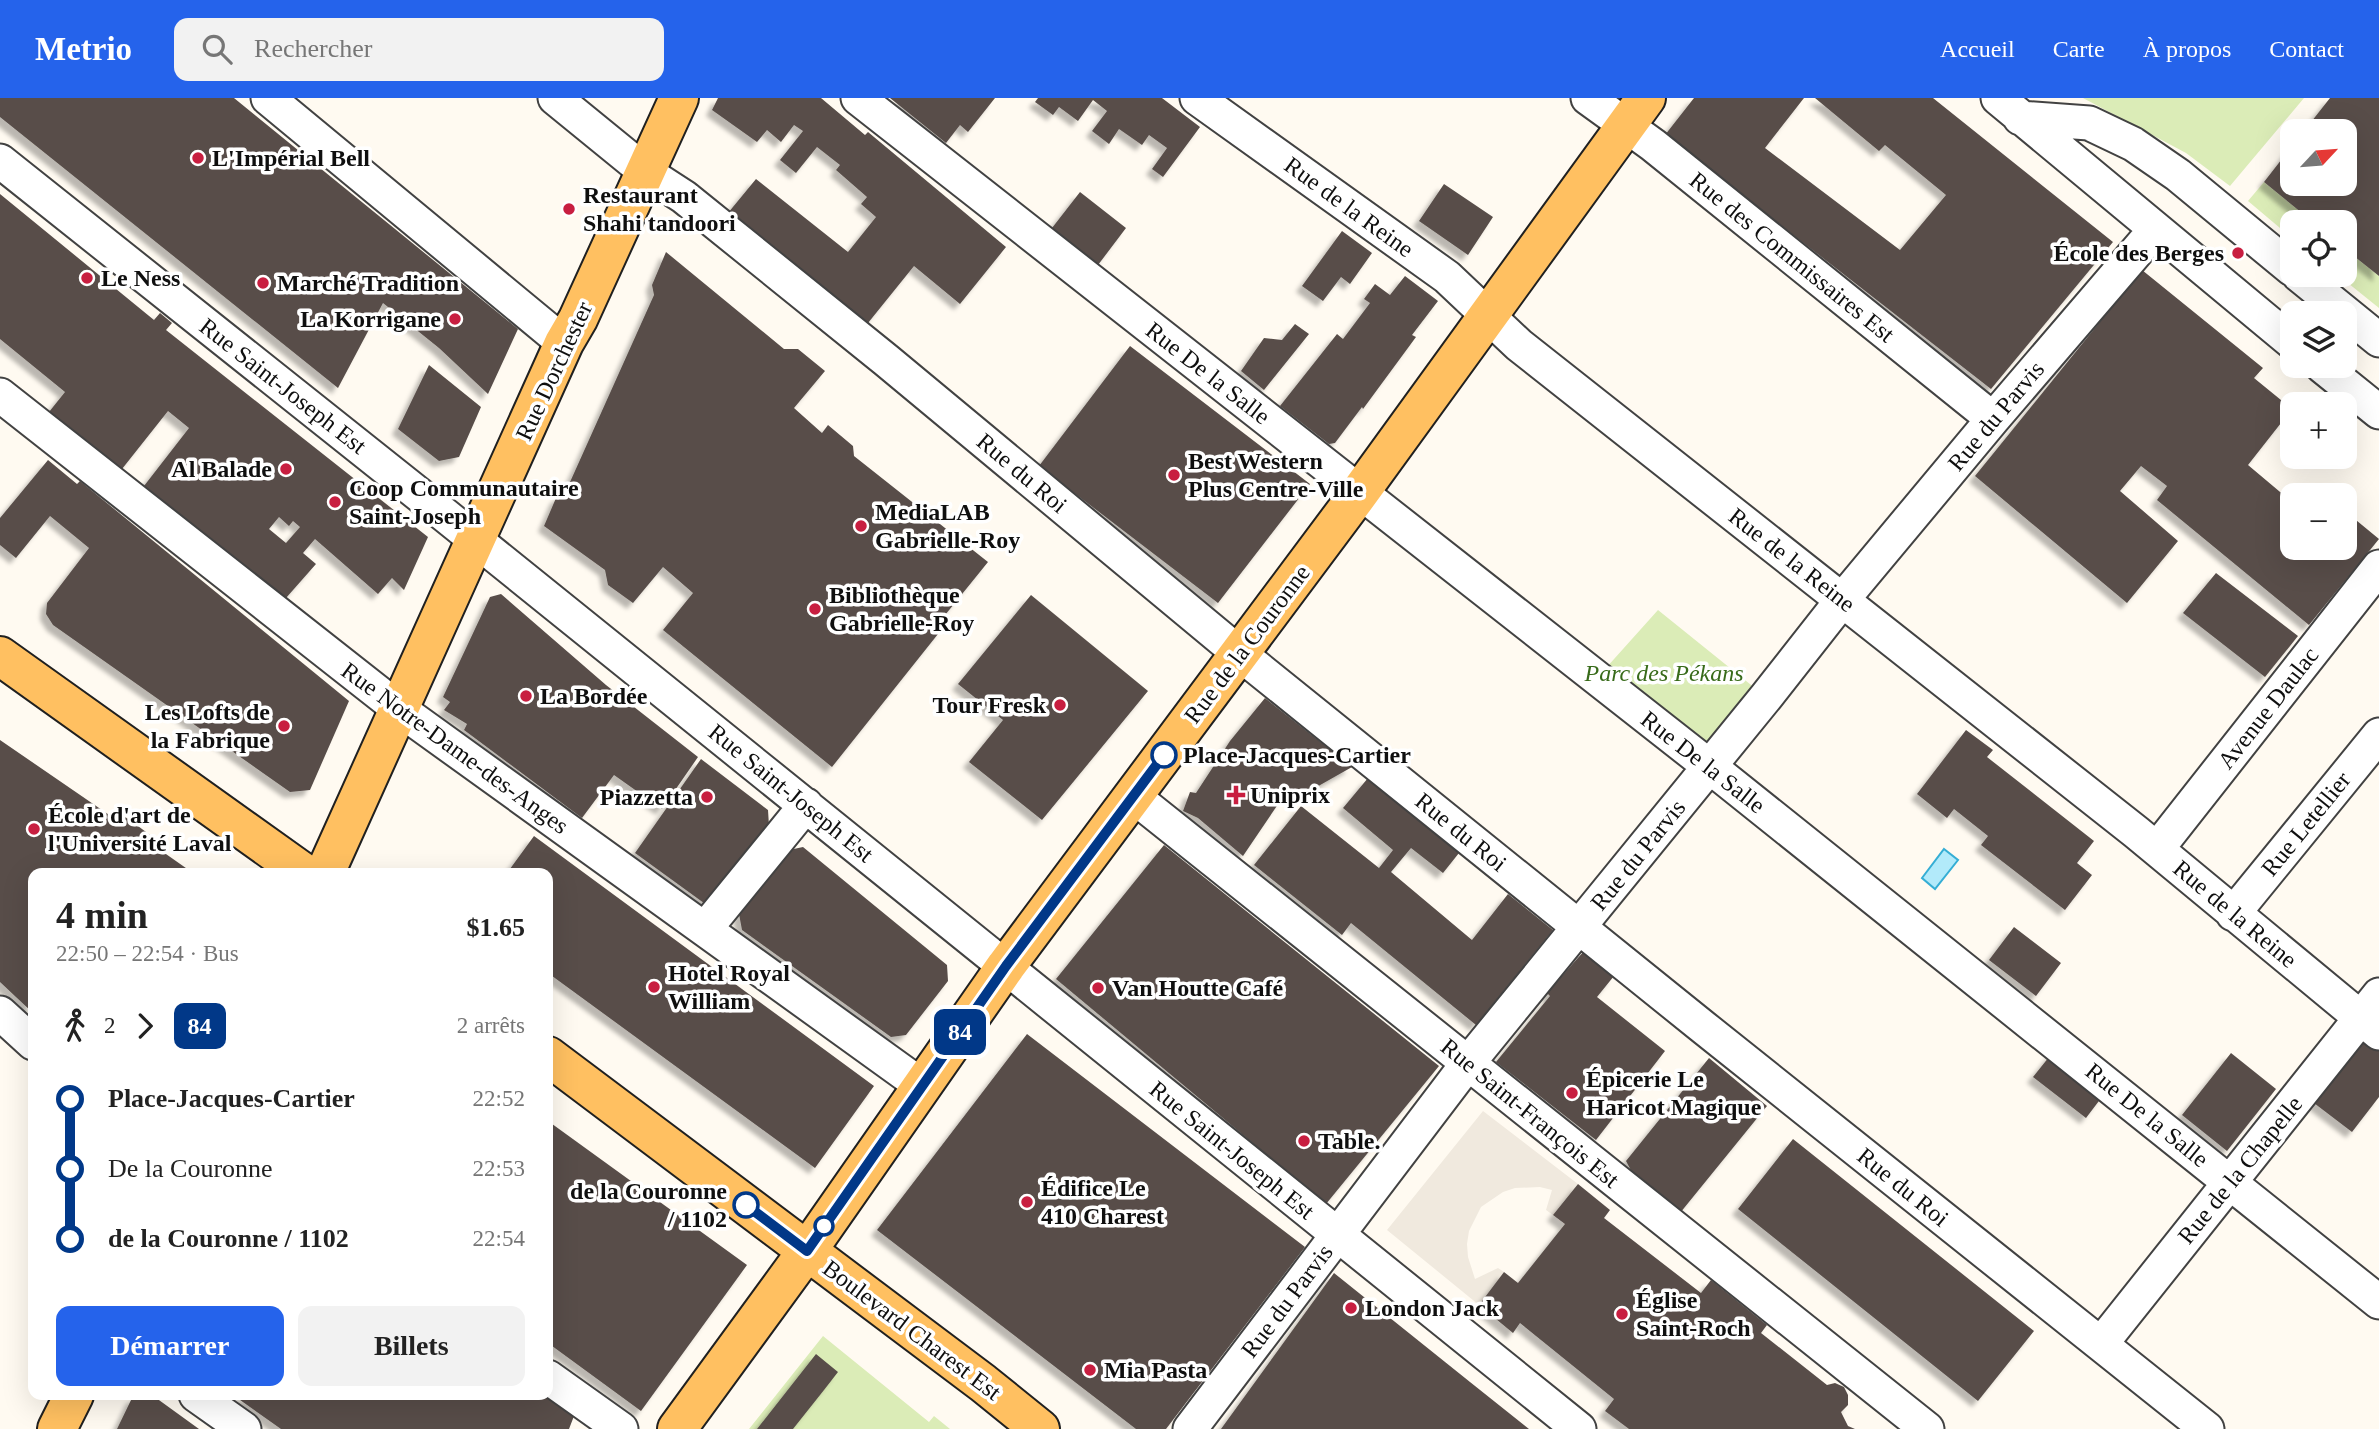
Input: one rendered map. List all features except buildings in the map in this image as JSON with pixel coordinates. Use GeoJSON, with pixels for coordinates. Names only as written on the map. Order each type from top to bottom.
{"type":"FeatureCollection","features":[{"type":"Feature","properties":{"kind":"main road","name":"Rue Dorchester"},"geometry":{"type":"LineString","coordinates":[[327,868],[564,344],[679,98]]}},
{"type":"Feature","properties":{"kind":"main road","name":"Rue de la Couronne"},"geometry":{"type":"LineString","coordinates":[[677,1429],[807,1251],[1006,966],[1360,492],[1636,112]]}},
{"type":"Feature","properties":{"kind":"main road"},"geometry":{"type":"LineString","coordinates":[[0,656],[297,868]]}},
{"type":"Feature","properties":{"kind":"main road","name":"Boulevard Charest Est"},"geometry":{"type":"LineString","coordinates":[[553,1060],[983,1383],[1040,1429]]}},
{"type":"Feature","properties":{"kind":"main road"},"geometry":{"type":"LineString","coordinates":[[57,1429],[72,1400]]}},
{"type":"Feature","properties":{"kind":"street"},"geometry":{"type":"LineString","coordinates":[[268,98],[564,344]]}},
{"type":"Feature","properties":{"kind":"street","name":"Rue du Roi"},"geometry":{"type":"LineString","coordinates":[[555,98],[646,173],[695,206],[1240,654],[1579,928],[2207,1429]]}},
{"type":"Feature","properties":{"kind":"street","name":"Rue De la Salle"},"geometry":{"type":"LineString","coordinates":[[858,98],[1709,766],[2379,1302]]}},
{"type":"Feature","properties":{"kind":"street","name":"Rue de la Reine"},"geometry":{"type":"LineString","coordinates":[[1197,98],[1447,277],[1519,345],[2157,849],[2233,914],[2373,1016]]}},
{"type":"Feature","properties":{"kind":"street","name":"Rue des Commissaires Est"},"geometry":{"type":"LineString","coordinates":[[1587,98],[1636,112],[1653,145],[1993,419]]}},
{"type":"Feature","properties":{"kind":"street"},"geometry":{"type":"LineString","coordinates":[[2009,108],[2280,332]]}},
{"type":"Feature","properties":{"kind":"street"},"geometry":{"type":"LineString","coordinates":[[2009,108],[2089,123],[2133,144],[2178,175],[2280,259]]}},
{"type":"Feature","properties":{"kind":"street","name":"Rue Saint-Joseph Est"},"geometry":{"type":"LineString","coordinates":[[0,161],[806,805],[1579,1429]]}},
{"type":"Feature","properties":{"kind":"street","name":"Rue du Parvis"},"geometry":{"type":"LineString","coordinates":[[1190,1429],[1468,1063],[1843,599],[2155,230]]}},
{"type":"Feature","properties":{"kind":"street"},"geometry":{"type":"LineString","coordinates":[[2314,287],[2379,340]]}},
{"type":"Feature","properties":{"kind":"street"},"geometry":{"type":"LineString","coordinates":[[2337,378],[2379,412]]}},
{"type":"Feature","properties":{"kind":"street","name":"Rue Notre-Dame-des-Anges"},"geometry":{"type":"LineString","coordinates":[[0,395],[398,709],[922,1086]]}},
{"type":"Feature","properties":{"kind":"street","name":"Avenue Daulac"},"geometry":{"type":"LineString","coordinates":[[2157,849],[2379,567]]}},
{"type":"Feature","properties":{"kind":"street","name":"Rue Letellier"},"geometry":{"type":"LineString","coordinates":[[2233,914],[2379,735]]}},
{"type":"Feature","properties":{"kind":"street","name":"Rue Saint-François Est"},"geometry":{"type":"LineString","coordinates":[[1133,796],[1927,1429]]}},
{"type":"Feature","properties":{"kind":"street"},"geometry":{"type":"LineString","coordinates":[[705,929],[806,805]]}},
{"type":"Feature","properties":{"kind":"street"},"geometry":{"type":"LineString","coordinates":[[0,1013],[28,1038]]}},
{"type":"Feature","properties":{"kind":"street","name":"Rue de la Chapelle"},"geometry":{"type":"LineString","coordinates":[[2101,1344],[2231,1182],[2373,1016]]}},
{"type":"Feature","properties":{"kind":"street"},"geometry":{"type":"LineString","coordinates":[[553,1381],[621,1429]]}},
{"type":"Feature","properties":{"kind":"street"},"geometry":{"type":"LineString","coordinates":[[203,1400],[244,1429]]}},
{"type":"Feature","properties":{"kind":"green space"},"geometry":{"type":"Polygon","coordinates":[[[2083,98],[2304,98],[2286,119],[2280,119],[2280,127],[2230,186],[2186,153],[2083,98]]]}},
{"type":"Feature","properties":{"kind":"green space"},"geometry":{"type":"Polygon","coordinates":[[[2264,182],[2298,210],[2280,210],[2280,228],[2248,201],[2264,182]]]}},
{"type":"Feature","properties":{"kind":"green space"},"geometry":{"type":"Polygon","coordinates":[[[2357,259],[2379,276],[2379,308],[2353,287],[2357,287],[2357,259]]]}},
{"type":"Feature","properties":{"kind":"green space","name":"Parc des Pékans"},"geometry":{"type":"Polygon","coordinates":[[[1658,610],[1766,697],[1709,766],[1597,678],[1658,610]]]}},
{"type":"Feature","properties":{"kind":"green space"},"geometry":{"type":"Polygon","coordinates":[[[823,1336],[929,1422],[934,1416],[950,1429],[749,1429],[823,1336]]]}},
{"type":"Feature","properties":{"kind":"shaded area"},"geometry":{"type":"Polygon","coordinates":[[[1483,1111],[1578,1184],[1553,1215],[1546,1210],[1552,1190],[1540,1187],[1515,1188],[1503,1192],[1481,1207],[1469,1231],[1467,1244],[1475,1279],[1498,1268],[1504,1272],[1479,1305],[1387,1230],[1483,1111]]]}},
{"type":"Feature","properties":{"kind":"water"},"geometry":{"type":"Polygon","coordinates":[[[1944,849],[1958,860],[1935,889],[1922,878],[1944,849]]]}},
{"type":"Feature","properties":{"kind":"bus line","name":"84"},"geometry":{"type":"LineString","coordinates":[[746,1205],[807,1251],[1006,966],[1164,755]]}},
{"type":"Feature","properties":{"kind":"place","name":"L'Impérial Bell"},"geometry":{"type":"Point","coordinates":[198,158]}},
{"type":"Feature","properties":{"kind":"place","name":"Restaurant Shahi tandoori"},"geometry":{"type":"Point","coordinates":[569,209]}},
{"type":"Feature","properties":{"kind":"place","name":"École des Berges"},"geometry":{"type":"Point","coordinates":[2238,253]}},
{"type":"Feature","properties":{"kind":"place","name":"Le Ness"},"geometry":{"type":"Point","coordinates":[87,278]}},
{"type":"Feature","properties":{"kind":"place","name":"Marché Tradition"},"geometry":{"type":"Point","coordinates":[263,283]}},
{"type":"Feature","properties":{"kind":"place","name":"La Korrigane"},"geometry":{"type":"Point","coordinates":[455,319]}},
{"type":"Feature","properties":{"kind":"place","name":"Al Balade"},"geometry":{"type":"Point","coordinates":[286,469]}},
{"type":"Feature","properties":{"kind":"place","name":"Best Western Plus Centre-Ville"},"geometry":{"type":"Point","coordinates":[1174,475]}},
{"type":"Feature","properties":{"kind":"place","name":"Coop Communautaire Saint-Joseph"},"geometry":{"type":"Point","coordinates":[335,502]}},
{"type":"Feature","properties":{"kind":"place","name":"MediaLAB Gabrielle-Roy"},"geometry":{"type":"Point","coordinates":[861,526]}},
{"type":"Feature","properties":{"kind":"place","name":"Bibliothèque Gabrielle-Roy"},"geometry":{"type":"Point","coordinates":[815,609]}},
{"type":"Feature","properties":{"kind":"place","name":"La Bordée"},"geometry":{"type":"Point","coordinates":[526,696]}},
{"type":"Feature","properties":{"kind":"place","name":"Tour Fresk"},"geometry":{"type":"Point","coordinates":[1060,705]}},
{"type":"Feature","properties":{"kind":"place","name":"Les Lofts de la Fabrique"},"geometry":{"type":"Point","coordinates":[284,726]}},
{"type":"Feature","properties":{"kind":"place","name":"Place-Jacques-Cartier"},"geometry":{"type":"Point","coordinates":[1164,755]}},
{"type":"Feature","properties":{"kind":"place","name":"Uniprix"},"geometry":{"type":"Point","coordinates":[1236,795]}},
{"type":"Feature","properties":{"kind":"place","name":"Piazzetta"},"geometry":{"type":"Point","coordinates":[707,797]}},
{"type":"Feature","properties":{"kind":"place","name":"École d'art de l'Université Laval"},"geometry":{"type":"Point","coordinates":[34,829]}},
{"type":"Feature","properties":{"kind":"place","name":"Hotel Royal William"},"geometry":{"type":"Point","coordinates":[654,987]}},
{"type":"Feature","properties":{"kind":"place","name":"Van Houtte Café"},"geometry":{"type":"Point","coordinates":[1098,988]}},
{"type":"Feature","properties":{"kind":"place","name":"Épicerie Le Haricot Magique"},"geometry":{"type":"Point","coordinates":[1572,1093]}},
{"type":"Feature","properties":{"kind":"place","name":"Table."},"geometry":{"type":"Point","coordinates":[1304,1141]}},
{"type":"Feature","properties":{"kind":"place","name":"Édifice Le 410 Charest"},"geometry":{"type":"Point","coordinates":[1027,1202]}},
{"type":"Feature","properties":{"kind":"place","name":"de la Couronne / 1102"},"geometry":{"type":"Point","coordinates":[746,1205]}},
{"type":"Feature","properties":{"kind":"place","name":"London Jack"},"geometry":{"type":"Point","coordinates":[1351,1308]}},
{"type":"Feature","properties":{"kind":"place","name":"Église Saint-Roch"},"geometry":{"type":"Point","coordinates":[1622,1314]}},
{"type":"Feature","properties":{"kind":"place","name":"Mia Pasta"},"geometry":{"type":"Point","coordinates":[1090,1370]}}]}
